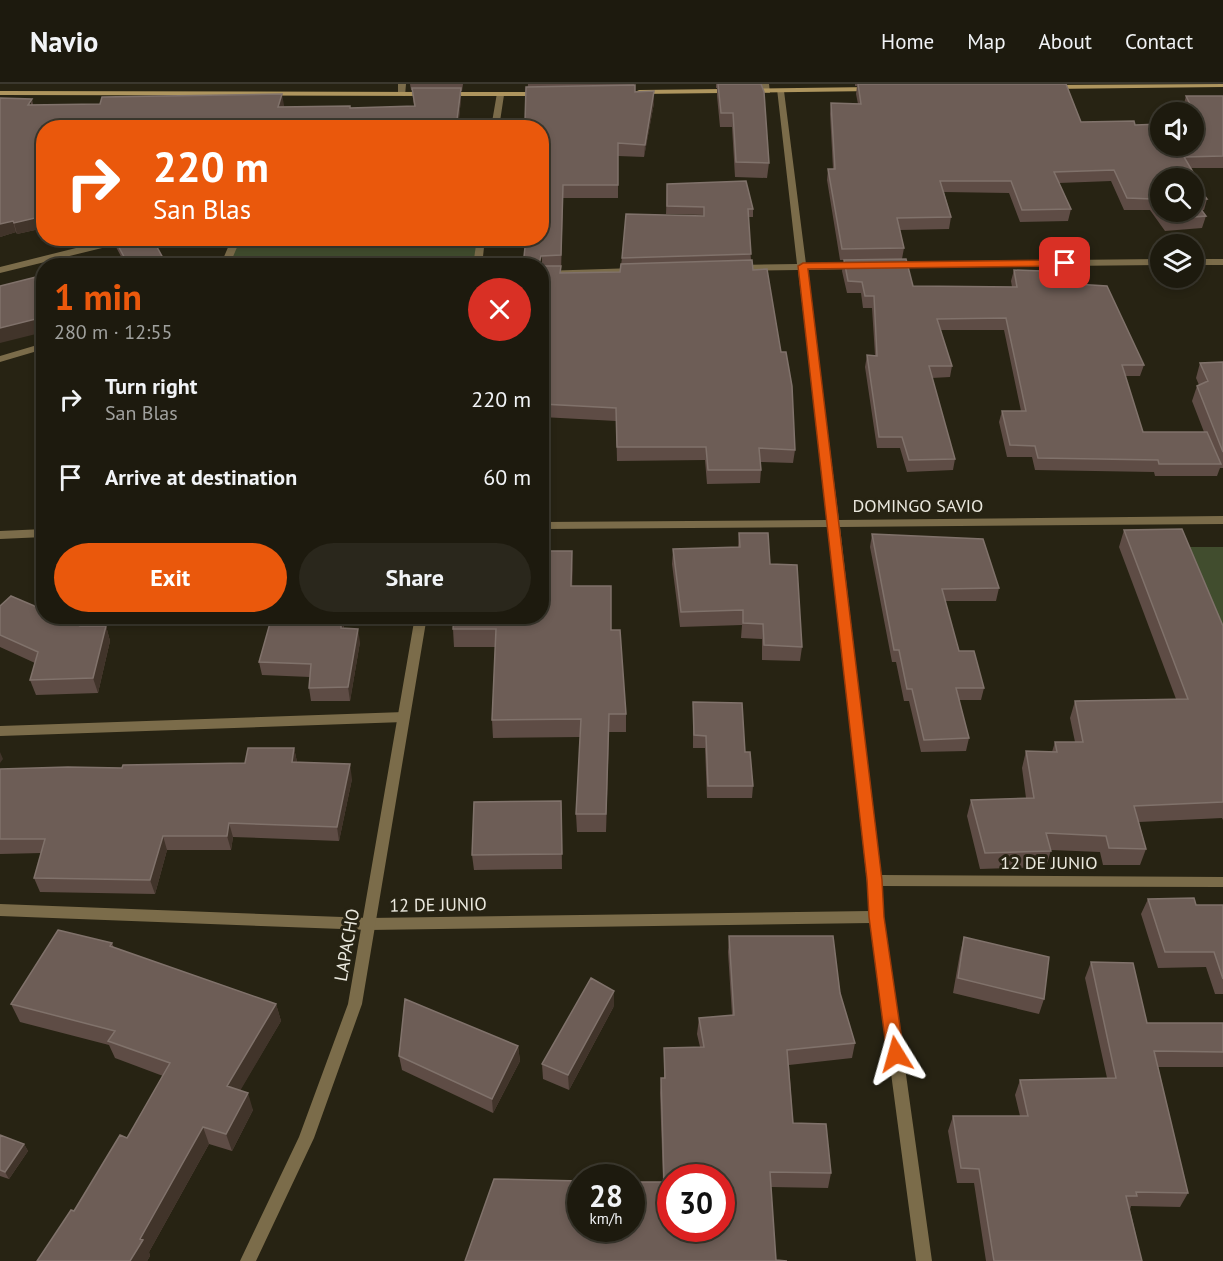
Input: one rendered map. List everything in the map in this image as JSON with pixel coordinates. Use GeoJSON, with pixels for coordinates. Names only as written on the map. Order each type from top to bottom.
{"type":"FeatureCollection","features":[{"type":"Feature","properties":{"kind":"main road"},"geometry":{"type":"LineString","coordinates":[[1039,87],[1223,85]]}},
{"type":"Feature","properties":{"kind":"main road"},"geometry":{"type":"LineString","coordinates":[[628,92],[663,88],[866,87],[879,89]]}},
{"type":"Feature","properties":{"kind":"main road"},"geometry":{"type":"LineString","coordinates":[[0,93],[546,94]]}},
{"type":"Feature","properties":{"kind":"street"},"geometry":{"type":"LineString","coordinates":[[402,84],[402,94]]}},
{"type":"Feature","properties":{"kind":"street"},"geometry":{"type":"LineString","coordinates":[[771,88],[803,266],[877,917],[924,1261]]}},
{"type":"Feature","properties":{"kind":"street"},"geometry":{"type":"LineString","coordinates":[[496,120],[500,95]]}},
{"type":"Feature","properties":{"kind":"street"},"geometry":{"type":"LineString","coordinates":[[48,258],[97,246]]}},
{"type":"Feature","properties":{"kind":"street"},"geometry":{"type":"LineString","coordinates":[[0,270],[36,261]]}},
{"type":"Feature","properties":{"kind":"street"},"geometry":{"type":"LineString","coordinates":[[886,265],[1150,262]]}},
{"type":"Feature","properties":{"kind":"street"},"geometry":{"type":"LineString","coordinates":[[1204,262],[1223,262]]}},
{"type":"Feature","properties":{"kind":"street"},"geometry":{"type":"LineString","coordinates":[[731,268],[862,266]]}},
{"type":"Feature","properties":{"kind":"street"},"geometry":{"type":"LineString","coordinates":[[549,274],[648,271]]}},
{"type":"Feature","properties":{"kind":"street"},"geometry":{"type":"LineString","coordinates":[[0,359],[36,348]]}},
{"type":"Feature","properties":{"kind":"street","name":"DOMINGO SAVIO"},"geometry":{"type":"LineString","coordinates":[[549,526],[1223,520]]}},
{"type":"Feature","properties":{"kind":"street"},"geometry":{"type":"LineString","coordinates":[[0,535],[36,533]]}},
{"type":"Feature","properties":{"kind":"street","name":"LAPACHO"},"geometry":{"type":"LineString","coordinates":[[248,1261],[306,1138],[355,1004],[420,624]]}},
{"type":"Feature","properties":{"kind":"street"},"geometry":{"type":"LineString","coordinates":[[0,731],[404,717]]}},
{"type":"Feature","properties":{"kind":"street","name":"12 DE JUNIO"},"geometry":{"type":"LineString","coordinates":[[874,880],[1223,882]]}},
{"type":"Feature","properties":{"kind":"street","name":"12 DE JUNIO"},"geometry":{"type":"LineString","coordinates":[[0,910],[369,924],[877,917]]}},
{"type":"Feature","properties":{"kind":"green space"},"geometry":{"type":"Polygon","coordinates":[[[234,246],[480,246],[477,258],[229,258],[234,246]]]}},
{"type":"Feature","properties":{"kind":"green space"},"geometry":{"type":"Polygon","coordinates":[[[1184,547],[1223,547],[1223,642],[1184,547]]]}},
{"type":"Feature","properties":{"kind":"building"},"geometry":{"type":"Polygon","coordinates":[[[718,84],[761,84],[764,92],[769,163],[736,162],[733,113],[721,113],[718,84]]]}},
{"type":"Feature","properties":{"kind":"building"},"geometry":{"type":"Polygon","coordinates":[[[858,84],[1066,84],[1081,122],[1134,121],[1135,125],[1150,124],[1150,156],[1204,156],[1204,102],[1189,102],[1186,96],[1223,96],[1223,156],[1184,157],[1191,168],[1150,168],[1150,199],[1127,198],[1114,170],[1054,172],[1071,209],[1022,210],[1011,181],[940,181],[951,217],[897,218],[904,248],[842,249],[828,169],[835,169],[831,103],[861,104],[858,84]]]}},
{"type":"Feature","properties":{"kind":"building"},"geometry":{"type":"Polygon","coordinates":[[[635,85],[635,92],[654,91],[645,145],[618,143],[618,185],[563,185],[561,255],[541,256],[540,258],[524,258],[525,246],[549,246],[549,120],[525,120],[526,87],[635,85]]]}},
{"type":"Feature","properties":{"kind":"building"},"geometry":{"type":"Polygon","coordinates":[[[412,88],[461,88],[457,120],[36,120],[36,218],[0,224],[0,98],[32,99],[28,105],[100,104],[102,97],[282,94],[278,107],[415,106],[412,88]]]}},
{"type":"Feature","properties":{"kind":"building"},"geometry":{"type":"Polygon","coordinates":[[[746,181],[753,209],[748,209],[751,254],[622,258],[626,214],[704,216],[704,207],[667,206],[667,184],[746,181]]]}},
{"type":"Feature","properties":{"kind":"building"},"geometry":{"type":"Polygon","coordinates":[[[118,246],[156,246],[163,258],[125,258],[118,246]]]}},
{"type":"Feature","properties":{"kind":"building"},"geometry":{"type":"Polygon","coordinates":[[[906,259],[913,286],[1017,287],[1014,270],[1070,272],[1075,284],[1107,286],[1144,365],[1122,365],[1143,432],[1207,432],[1221,464],[1159,464],[1158,460],[1038,458],[1035,446],[1010,445],[1002,411],[1026,411],[1006,318],[937,319],[952,366],[929,366],[955,459],[909,460],[902,437],[879,437],[867,355],[877,356],[874,296],[865,296],[862,282],[848,281],[844,260],[906,259]]]}},
{"type":"Feature","properties":{"kind":"building"},"geometry":{"type":"Polygon","coordinates":[[[752,260],[753,270],[767,269],[781,352],[786,352],[792,386],[795,450],[759,448],[761,470],[708,470],[706,447],[617,447],[616,408],[549,404],[549,266],[561,266],[560,273],[620,272],[621,264],[752,260]]]}},
{"type":"Feature","properties":{"kind":"building"},"geometry":{"type":"Polygon","coordinates":[[[36,277],[36,319],[0,328],[0,286],[36,277]]]}},
{"type":"Feature","properties":{"kind":"building"},"geometry":{"type":"Polygon","coordinates":[[[1223,362],[1223,452],[1197,386],[1208,381],[1200,363],[1223,362]]]}},
{"type":"Feature","properties":{"kind":"building"},"geometry":{"type":"Polygon","coordinates":[[[1182,529],[1223,626],[1223,802],[1134,806],[1146,849],[1109,848],[1106,836],[1046,833],[1051,851],[985,853],[971,800],[1034,798],[1026,751],[1057,752],[1055,742],[1083,742],[1075,701],[1188,699],[1124,530],[1182,529]]]}},
{"type":"Feature","properties":{"kind":"building"},"geometry":{"type":"Polygon","coordinates":[[[739,533],[768,533],[770,564],[797,565],[802,647],[764,645],[763,624],[743,623],[743,610],[681,612],[673,549],[740,547],[739,533]]]}},
{"type":"Feature","properties":{"kind":"building"},"geometry":{"type":"Polygon","coordinates":[[[872,534],[983,539],[999,588],[942,589],[959,651],[974,651],[984,688],[956,688],[969,738],[924,740],[912,689],[907,689],[899,650],[894,650],[872,534]]]}},
{"type":"Feature","properties":{"kind":"building"},"geometry":{"type":"Polygon","coordinates":[[[549,551],[572,551],[571,586],[611,586],[611,630],[620,630],[626,714],[609,714],[606,814],[576,814],[581,719],[492,720],[496,629],[453,629],[453,624],[549,624],[549,551]]]}},
{"type":"Feature","properties":{"kind":"building"},"geometry":{"type":"Polygon","coordinates":[[[11,596],[36,607],[36,624],[106,626],[93,678],[30,680],[38,652],[0,635],[0,606],[11,596]]]}},
{"type":"Feature","properties":{"kind":"building"},"geometry":{"type":"Polygon","coordinates":[[[270,624],[341,624],[341,628],[358,629],[348,687],[309,688],[311,664],[259,662],[270,624]]]}},
{"type":"Feature","properties":{"kind":"building"},"geometry":{"type":"Polygon","coordinates":[[[693,702],[742,703],[745,752],[750,752],[753,786],[708,786],[706,736],[694,735],[693,702]]]}},
{"type":"Feature","properties":{"kind":"building"},"geometry":{"type":"Polygon","coordinates":[[[248,748],[294,748],[292,762],[350,764],[337,827],[229,823],[227,836],[163,836],[150,880],[34,878],[45,839],[0,839],[0,769],[122,768],[123,765],[245,763],[248,748]]]}},
{"type":"Feature","properties":{"kind":"building"},"geometry":{"type":"Polygon","coordinates":[[[561,801],[562,854],[472,855],[474,802],[561,801]]]}},
{"type":"Feature","properties":{"kind":"building"},"geometry":{"type":"Polygon","coordinates":[[[1194,898],[1196,905],[1223,905],[1223,979],[1214,952],[1165,952],[1148,899],[1194,898]]]}},
{"type":"Feature","properties":{"kind":"building"},"geometry":{"type":"Polygon","coordinates":[[[58,930],[112,943],[110,946],[276,1004],[227,1086],[248,1093],[226,1134],[203,1127],[130,1261],[37,1261],[71,1210],[74,1211],[120,1135],[127,1138],[170,1063],[108,1041],[115,1031],[11,1004],[58,930]]]}},
{"type":"Feature","properties":{"kind":"building"},"geometry":{"type":"Polygon","coordinates":[[[729,936],[833,936],[840,993],[855,1043],[787,1050],[793,1123],[826,1124],[831,1173],[770,1172],[776,1260],[787,1261],[465,1261],[494,1179],[567,1181],[567,1242],[645,1242],[645,1182],[657,1182],[657,1242],[735,1242],[735,1164],[663,1164],[661,1078],[665,1078],[664,1048],[704,1047],[699,1018],[734,1015],[729,936]]]}},
{"type":"Feature","properties":{"kind":"building"},"geometry":{"type":"Polygon","coordinates":[[[964,937],[1049,957],[1044,999],[958,978],[964,937]]]}},
{"type":"Feature","properties":{"kind":"building"},"geometry":{"type":"Polygon","coordinates":[[[1091,962],[1133,963],[1147,1023],[1223,1023],[1223,1052],[1154,1051],[1188,1193],[1136,1192],[1137,1196],[1126,1196],[1142,1261],[994,1261],[979,1169],[961,1168],[953,1116],[1028,1116],[1020,1080],[1116,1078],[1091,962]]]}},
{"type":"Feature","properties":{"kind":"building"},"geometry":{"type":"Polygon","coordinates":[[[591,978],[614,991],[568,1075],[542,1064],[591,978]]]}},
{"type":"Feature","properties":{"kind":"building"},"geometry":{"type":"Polygon","coordinates":[[[405,999],[518,1046],[492,1099],[399,1056],[405,999]]]}},
{"type":"Feature","properties":{"kind":"building"},"geometry":{"type":"Polygon","coordinates":[[[0,1135],[24,1144],[5,1172],[0,1170],[0,1135]]]}},
{"type":"Feature","properties":{"kind":"route"},"geometry":{"type":"LineString","coordinates":[[896,1054],[877,917],[803,266],[1065,263]]}}]}
